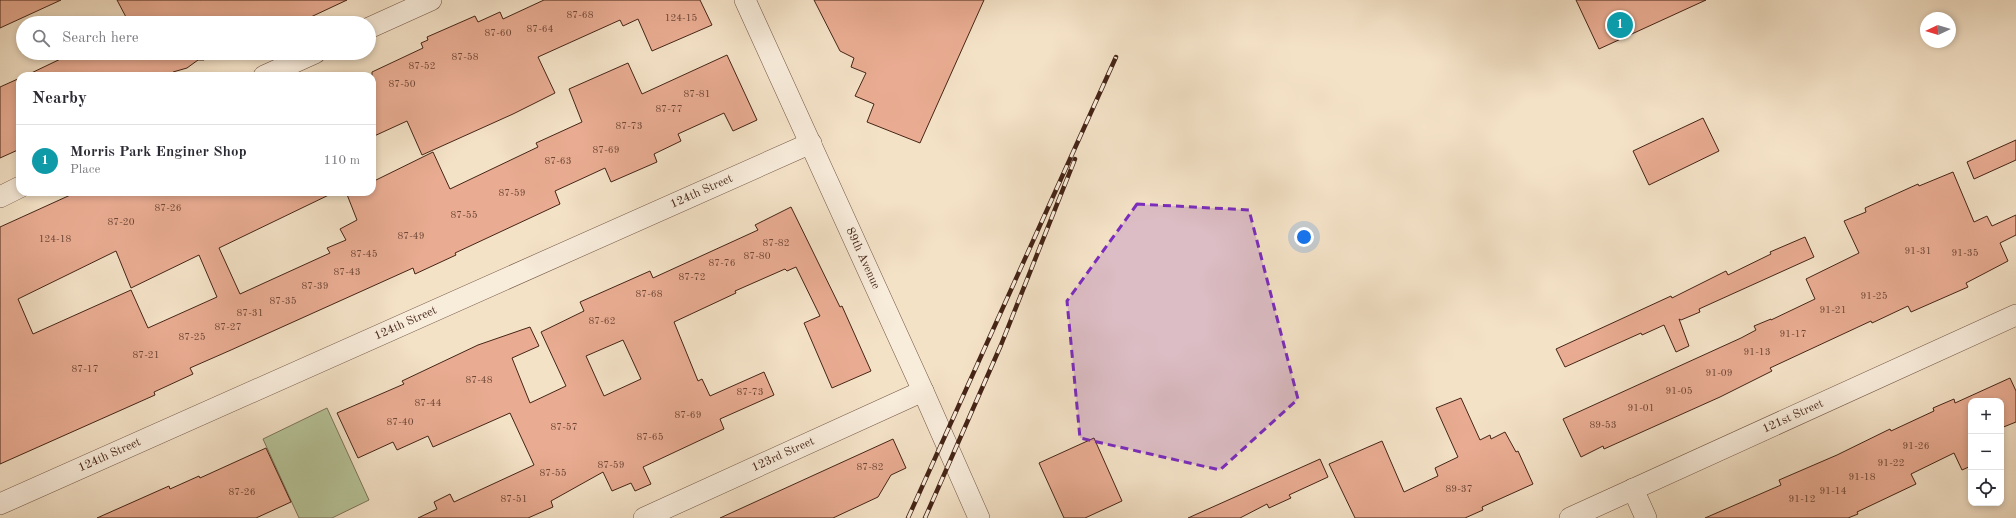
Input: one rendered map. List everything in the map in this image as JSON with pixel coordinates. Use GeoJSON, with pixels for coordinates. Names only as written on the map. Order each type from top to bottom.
{"type":"FeatureCollection","features":[{"type":"Feature","properties":{"kind":"street"},"geometry":{"type":"LineString","coordinates":[[376,25],[431,0]]}},
{"type":"Feature","properties":{"kind":"street","name":"89th Avenue"},"geometry":{"type":"LineString","coordinates":[[745,0],[811,143],[979,518]]}},
{"type":"Feature","properties":{"kind":"street"},"geometry":{"type":"LineString","coordinates":[[273,72],[299,60]]}},
{"type":"Feature","properties":{"kind":"street","name":"124th Street"},"geometry":{"type":"LineString","coordinates":[[0,504],[811,143]]}},
{"type":"Feature","properties":{"kind":"street"},"geometry":{"type":"LineString","coordinates":[[0,197],[16,189]]}},
{"type":"Feature","properties":{"kind":"street","name":"121st Street"},"geometry":{"type":"LineString","coordinates":[[1570,518],[2016,315]]}},
{"type":"Feature","properties":{"kind":"street","name":"123rd Street"},"geometry":{"type":"LineString","coordinates":[[644,518],[923,391]]}},
{"type":"Feature","properties":{"kind":"street"},"geometry":{"type":"LineString","coordinates":[[1633,490],[1646,518]]}},
{"type":"Feature","properties":{"kind":"highlighted area"},"geometry":{"type":"Polygon","coordinates":[[[1137,204],[1249,210],[1298,399],[1220,470],[1080,438],[1067,301],[1137,204]]]}},
{"type":"Feature","properties":{"kind":"green space"},"geometry":{"type":"Polygon","coordinates":[[[327,408],[369,500],[332,518],[299,518],[263,439],[327,408]]]}},
{"type":"Feature","properties":{"kind":"building"},"geometry":{"type":"Polygon","coordinates":[[[0,0],[61,0],[26,16],[16,16],[16,21],[0,28],[0,0]]]}},
{"type":"Feature","properties":{"kind":"building"},"geometry":{"type":"Polygon","coordinates":[[[117,0],[347,0],[313,16],[125,16],[117,0]]]}},
{"type":"Feature","properties":{"kind":"building"},"geometry":{"type":"Polygon","coordinates":[[[544,0],[700,0],[712,25],[652,51],[638,19],[623,26],[620,20],[538,57],[555,93],[513,114],[422,155],[407,121],[376,135],[376,72],[372,72],[423,48],[421,43],[428,40],[427,37],[475,16],[478,22],[500,12],[503,19],[544,0]]]}},
{"type":"Feature","properties":{"kind":"building"},"geometry":{"type":"Polygon","coordinates":[[[814,0],[984,0],[920,143],[867,122],[874,104],[855,96],[866,73],[851,67],[854,58],[840,51],[814,0]]]}},
{"type":"Feature","properties":{"kind":"building"},"geometry":{"type":"Polygon","coordinates":[[[1576,0],[1706,0],[1599,49],[1576,0]]]}},
{"type":"Feature","properties":{"kind":"building"},"geometry":{"type":"Polygon","coordinates":[[[727,55],[757,120],[733,131],[724,113],[678,134],[681,141],[654,154],[657,162],[611,182],[605,168],[555,191],[560,204],[455,253],[456,255],[415,274],[413,268],[190,368],[193,374],[154,392],[155,395],[0,464],[0,227],[68,196],[327,196],[219,248],[240,294],[330,253],[327,248],[346,240],[340,229],[357,220],[348,196],[376,196],[376,180],[433,152],[450,189],[538,147],[536,143],[582,122],[569,89],[628,63],[642,94],[727,55]],[[116,251],[18,299],[33,334],[131,290],[148,328],[217,297],[199,255],[131,288],[116,251]]]}},
{"type":"Feature","properties":{"kind":"building"},"geometry":{"type":"Polygon","coordinates":[[[58,60],[198,60],[187,68],[173,72],[33,72],[58,60]]]}},
{"type":"Feature","properties":{"kind":"building"},"geometry":{"type":"Polygon","coordinates":[[[16,80],[16,151],[0,158],[0,87],[16,80]]]}},
{"type":"Feature","properties":{"kind":"building"},"geometry":{"type":"Polygon","coordinates":[[[1703,118],[1719,151],[1649,185],[1633,151],[1703,118]]]}},
{"type":"Feature","properties":{"kind":"building"},"geometry":{"type":"Polygon","coordinates":[[[2016,140],[2016,160],[1974,179],[1967,162],[2016,140]]]}},
{"type":"Feature","properties":{"kind":"building"},"geometry":{"type":"Polygon","coordinates":[[[1953,172],[1974,222],[1987,216],[1992,226],[2016,215],[2016,235],[2000,243],[2008,261],[1966,283],[1968,287],[1911,312],[1908,306],[1872,323],[1871,321],[1770,368],[1772,371],[1720,397],[1604,449],[1603,446],[1581,457],[1563,419],[1741,338],[1756,330],[1754,326],[1771,320],[1815,299],[1806,279],[1859,253],[1844,221],[1866,212],[1865,208],[1918,184],[1919,186],[1953,172]]]}},
{"type":"Feature","properties":{"kind":"building"},"geometry":{"type":"Polygon","coordinates":[[[791,207],[840,307],[842,306],[871,371],[832,388],[804,323],[820,316],[796,267],[787,271],[785,269],[735,291],[736,293],[674,322],[698,381],[702,379],[710,396],[764,372],[774,395],[720,419],[724,429],[643,467],[651,484],[635,491],[631,483],[612,491],[603,472],[551,501],[553,507],[528,518],[418,518],[437,509],[434,502],[450,494],[454,502],[534,465],[510,413],[433,447],[428,436],[397,450],[393,442],[358,458],[337,413],[404,384],[402,381],[478,345],[530,327],[539,346],[512,358],[530,403],[566,386],[541,332],[584,311],[580,302],[650,271],[653,278],[758,230],[755,225],[791,207]],[[623,340],[586,356],[604,396],[641,379],[623,340]]]}},
{"type":"Feature","properties":{"kind":"building"},"geometry":{"type":"Polygon","coordinates":[[[1805,237],[1814,257],[1699,309],[1700,312],[1681,320],[1679,319],[1689,346],[1676,352],[1664,325],[1642,335],[1641,333],[1565,367],[1556,349],[1671,296],[1672,298],[1726,271],[1728,275],[1771,254],[1770,252],[1805,237]]]}},
{"type":"Feature","properties":{"kind":"building"},"geometry":{"type":"Polygon","coordinates":[[[2010,378],[2016,391],[2016,422],[2004,427],[2004,398],[1968,398],[1968,467],[1962,470],[1954,453],[1911,474],[1916,484],[1857,512],[1858,514],[1848,518],[1705,518],[1781,485],[1779,480],[1837,455],[1890,429],[1891,431],[1934,411],[1933,408],[1954,399],[1955,403],[2010,378]]]}},
{"type":"Feature","properties":{"kind":"building"},"geometry":{"type":"Polygon","coordinates":[[[1461,398],[1480,440],[1490,435],[1491,439],[1505,432],[1516,452],[1518,451],[1533,484],[1482,507],[1483,510],[1465,518],[1355,518],[1329,464],[1382,441],[1404,492],[1438,476],[1435,468],[1458,457],[1436,408],[1461,398]]]}},
{"type":"Feature","properties":{"kind":"building"},"geometry":{"type":"Polygon","coordinates":[[[1094,438],[1122,501],[1085,518],[1064,518],[1039,463],[1094,438]]]}},
{"type":"Feature","properties":{"kind":"building"},"geometry":{"type":"Polygon","coordinates":[[[893,439],[906,468],[891,475],[878,497],[833,518],[720,518],[893,439]]]}},
{"type":"Feature","properties":{"kind":"building"},"geometry":{"type":"Polygon","coordinates":[[[266,448],[291,502],[256,518],[97,518],[169,486],[170,489],[199,476],[200,478],[266,448]]]}},
{"type":"Feature","properties":{"kind":"building"},"geometry":{"type":"Polygon","coordinates":[[[1320,459],[1328,477],[1289,495],[1291,498],[1269,508],[1267,504],[1240,518],[1188,518],[1320,459]]]}},
{"type":"Feature","properties":{"kind":"railway"},"geometry":{"type":"LineString","coordinates":[[908,518],[1116,57]]}},
{"type":"Feature","properties":{"kind":"railway"},"geometry":{"type":"LineString","coordinates":[[925,518],[1001,345],[1075,159]]}},
{"type":"Feature","properties":{"kind":"place","name":"Morris Park Enginer Shop"},"geometry":{"type":"Point","coordinates":[1620,25]}}]}
